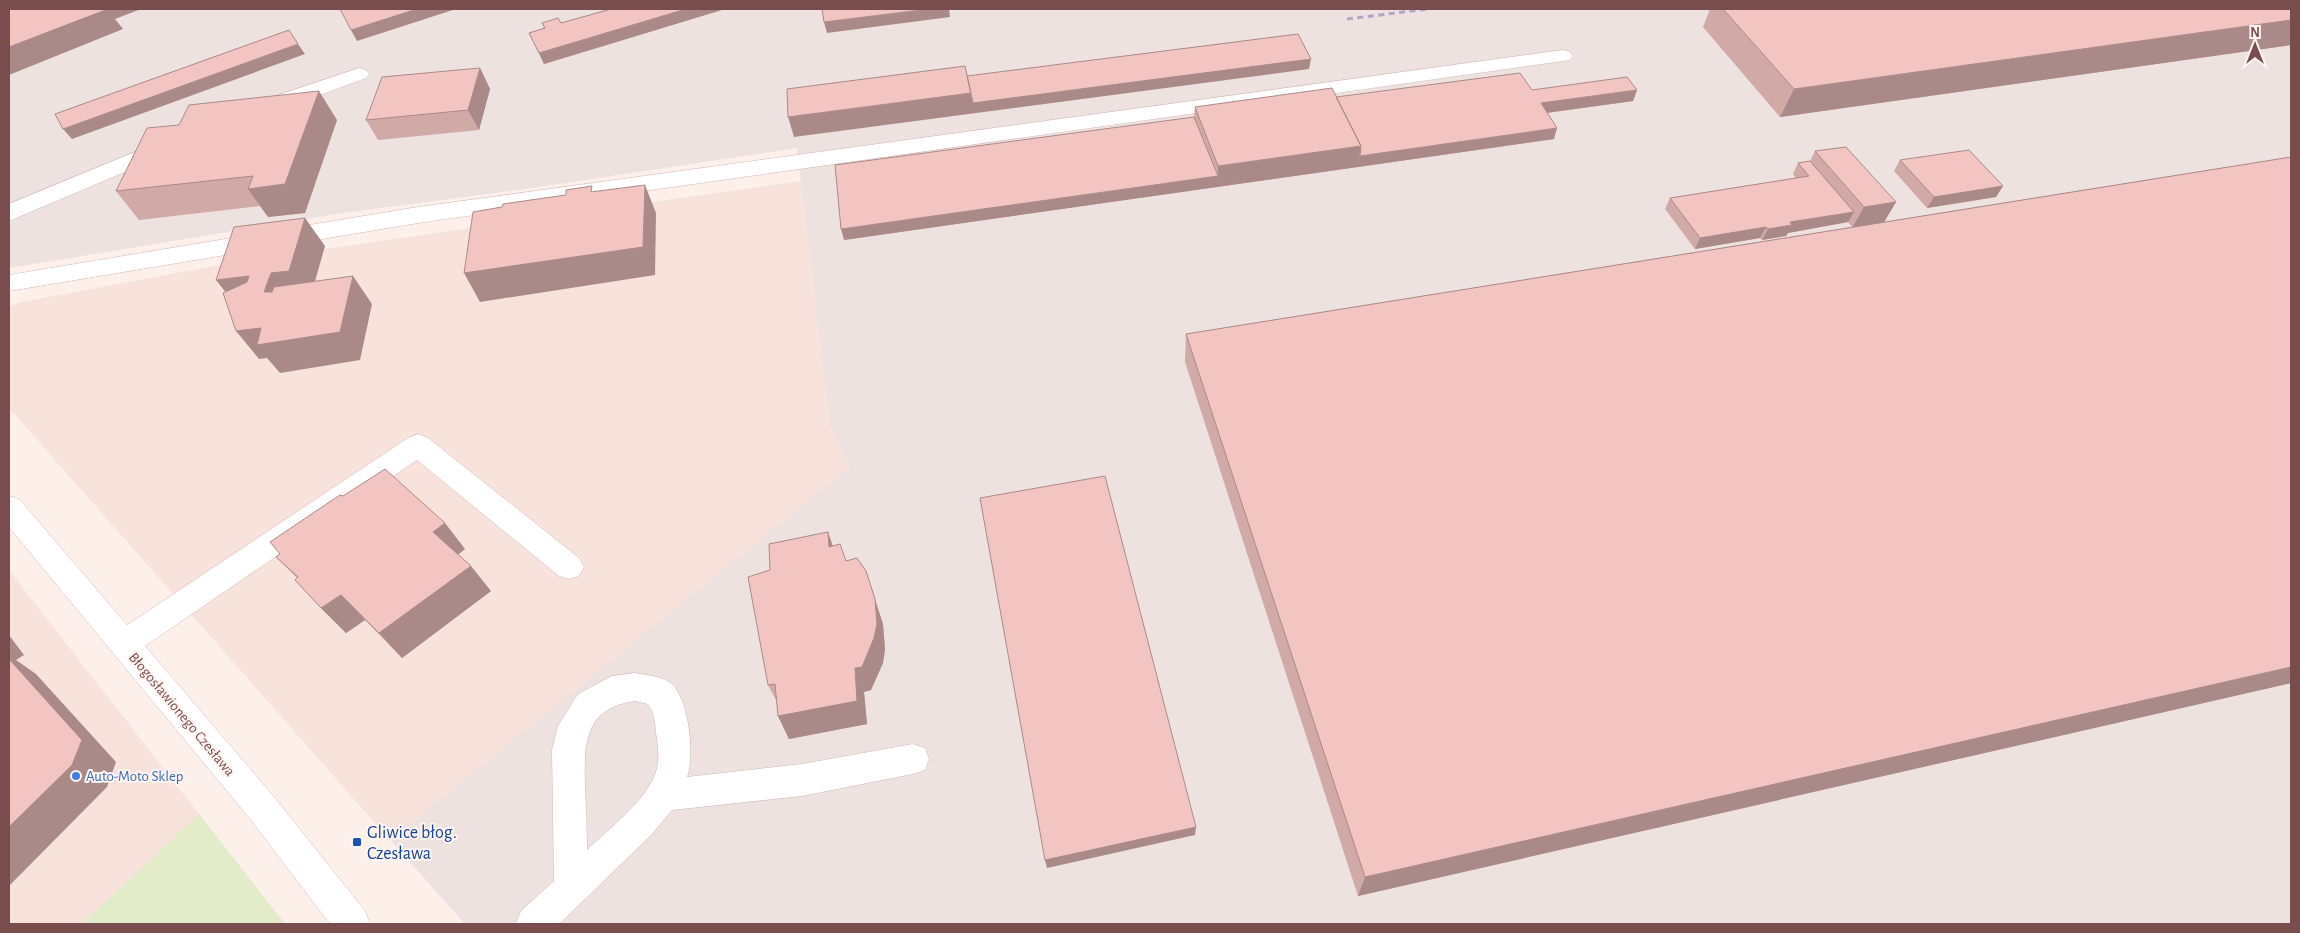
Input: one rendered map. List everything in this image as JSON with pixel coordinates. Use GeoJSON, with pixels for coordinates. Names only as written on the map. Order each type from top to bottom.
{"type":"FeatureCollection","features":[{"type":"Feature","properties":{"kind":"street"},"geometry":{"type":"LineString","coordinates":[[9,282],[418,215],[1563,56]]}},
{"type":"Feature","properties":{"kind":"street"},"geometry":{"type":"LineString","coordinates":[[253,111],[359,74]]}},
{"type":"Feature","properties":{"kind":"street"},"geometry":{"type":"LineString","coordinates":[[9,213],[180,140]]}},
{"type":"Feature","properties":{"kind":"street"},"geometry":{"type":"LineString","coordinates":[[123,644],[418,445],[570,567]]}},
{"type":"Feature","properties":{"kind":"street","name":"Błogosławionego Czesława"},"geometry":{"type":"LineString","coordinates":[[9,507],[263,809],[352,924]]}},
{"type":"Feature","properties":{"kind":"street"},"geometry":{"type":"LineString","coordinates":[[534,924],[640,824],[663,795],[673,770],[674,747],[668,705],[658,692],[635,687],[612,690],[589,704],[574,726],[568,750],[571,889]]}},
{"type":"Feature","properties":{"kind":"street"},"geometry":{"type":"LineString","coordinates":[[663,795],[802,780],[913,759]]}},
{"type":"Feature","properties":{"kind":"shaded area"},"geometry":{"type":"Polygon","coordinates":[[[9,9],[2291,9],[2291,924],[465,924],[390,840],[850,467],[830,426],[797,148],[526,189],[343,213],[9,268],[9,9]]]}},
{"type":"Feature","properties":{"kind":"shaded area"},"geometry":{"type":"Polygon","coordinates":[[[801,181],[830,426],[851,467],[390,840],[9,408],[9,306],[22,302],[241,261],[801,181]]]}},
{"type":"Feature","properties":{"kind":"shaded area"},"geometry":{"type":"Polygon","coordinates":[[[9,570],[199,814],[285,924],[9,924],[9,570]]]}},
{"type":"Feature","properties":{"kind":"green space"},"geometry":{"type":"Polygon","coordinates":[[[199,814],[285,924],[82,924],[199,814]]]}},
{"type":"Feature","properties":{"kind":"building"},"geometry":{"type":"Polygon","coordinates":[[[108,9],[9,47],[9,10],[108,9]]]}},
{"type":"Feature","properties":{"kind":"building"},"geometry":{"type":"Polygon","coordinates":[[[340,9],[417,9],[351,30],[340,9]]]}},
{"type":"Feature","properties":{"kind":"building"},"geometry":{"type":"Polygon","coordinates":[[[611,9],[686,9],[539,53],[529,33],[545,28],[542,23],[558,18],[561,23],[611,9]]]}},
{"type":"Feature","properties":{"kind":"building"},"geometry":{"type":"Polygon","coordinates":[[[822,9],[929,9],[824,22],[822,9]]]}},
{"type":"Feature","properties":{"kind":"building"},"geometry":{"type":"Polygon","coordinates":[[[1723,9],[2291,9],[2291,20],[1794,89],[1723,9]]]}},
{"type":"Feature","properties":{"kind":"building"},"geometry":{"type":"Polygon","coordinates":[[[289,30],[298,44],[63,129],[55,114],[289,30]]]}},
{"type":"Feature","properties":{"kind":"building"},"geometry":{"type":"Polygon","coordinates":[[[1298,34],[1311,59],[973,103],[967,76],[1298,34]]]}},
{"type":"Feature","properties":{"kind":"building"},"geometry":{"type":"Polygon","coordinates":[[[965,66],[971,93],[788,117],[787,89],[965,66]]]}},
{"type":"Feature","properties":{"kind":"building"},"geometry":{"type":"Polygon","coordinates":[[[480,68],[468,110],[366,120],[382,77],[480,68]]]}},
{"type":"Feature","properties":{"kind":"building"},"geometry":{"type":"Polygon","coordinates":[[[1520,73],[1532,90],[1627,77],[1637,90],[1541,103],[1557,128],[1360,156],[1361,146],[1336,97],[1520,73]]]}},
{"type":"Feature","properties":{"kind":"building"},"geometry":{"type":"Polygon","coordinates":[[[1332,88],[1361,146],[1218,166],[1195,107],[1332,88]]]}},
{"type":"Feature","properties":{"kind":"building"},"geometry":{"type":"Polygon","coordinates":[[[319,91],[285,184],[248,189],[253,176],[116,191],[147,128],[179,125],[189,105],[319,91]]]}},
{"type":"Feature","properties":{"kind":"building"},"geometry":{"type":"Polygon","coordinates":[[[1194,117],[1218,176],[841,229],[835,165],[1194,117]]]}},
{"type":"Feature","properties":{"kind":"building"},"geometry":{"type":"Polygon","coordinates":[[[1846,147],[1896,202],[1864,207],[1815,151],[1846,147]]]}},
{"type":"Feature","properties":{"kind":"building"},"geometry":{"type":"Polygon","coordinates":[[[1969,150],[2003,186],[1934,197],[1900,160],[1969,150]]]}},
{"type":"Feature","properties":{"kind":"building"},"geometry":{"type":"Polygon","coordinates":[[[2291,157],[2291,667],[1365,877],[1186,334],[2291,157]]]}},
{"type":"Feature","properties":{"kind":"building"},"geometry":{"type":"Polygon","coordinates":[[[1810,161],[1854,212],[1790,222],[1792,225],[1768,229],[1766,227],[1700,238],[1670,198],[1809,176],[1798,163],[1810,161]]]}},
{"type":"Feature","properties":{"kind":"building"},"geometry":{"type":"Polygon","coordinates":[[[645,185],[643,247],[464,273],[473,212],[502,207],[503,204],[566,195],[566,190],[592,186],[591,192],[645,185]]]}},
{"type":"Feature","properties":{"kind":"building"},"geometry":{"type":"Polygon","coordinates":[[[305,218],[289,271],[271,273],[264,292],[272,292],[274,287],[353,276],[340,332],[257,345],[261,328],[236,331],[223,293],[247,282],[249,276],[216,280],[234,227],[305,218]]]}},
{"type":"Feature","properties":{"kind":"building"},"geometry":{"type":"Polygon","coordinates":[[[385,469],[445,523],[433,532],[471,566],[379,633],[341,595],[321,608],[295,580],[298,577],[276,557],[280,554],[270,542],[340,495],[343,496],[385,469]]]}},
{"type":"Feature","properties":{"kind":"building"},"geometry":{"type":"Polygon","coordinates":[[[1105,476],[1196,827],[1045,860],[980,498],[1105,476]]]}},
{"type":"Feature","properties":{"kind":"building"},"geometry":{"type":"Polygon","coordinates":[[[828,532],[829,547],[840,544],[846,561],[857,558],[866,571],[875,599],[877,624],[874,638],[862,667],[855,668],[857,701],[778,716],[775,684],[768,685],[748,577],[770,570],[769,544],[828,532]]]}},
{"type":"Feature","properties":{"kind":"building"},"geometry":{"type":"Polygon","coordinates":[[[9,659],[82,740],[72,765],[9,827],[9,659]]]}},
{"type":"Feature","properties":{"kind":"railway"},"geometry":{"type":"LineString","coordinates":[[1347,19],[1428,9]]}},
{"type":"Feature","properties":{"kind":"place","name":"Auto-Moto Sklep"},"geometry":{"type":"Point","coordinates":[76,776]}},
{"type":"Feature","properties":{"kind":"place","name":"Gliwice błog. Czesława"},"geometry":{"type":"Point","coordinates":[357,842]}}]}
